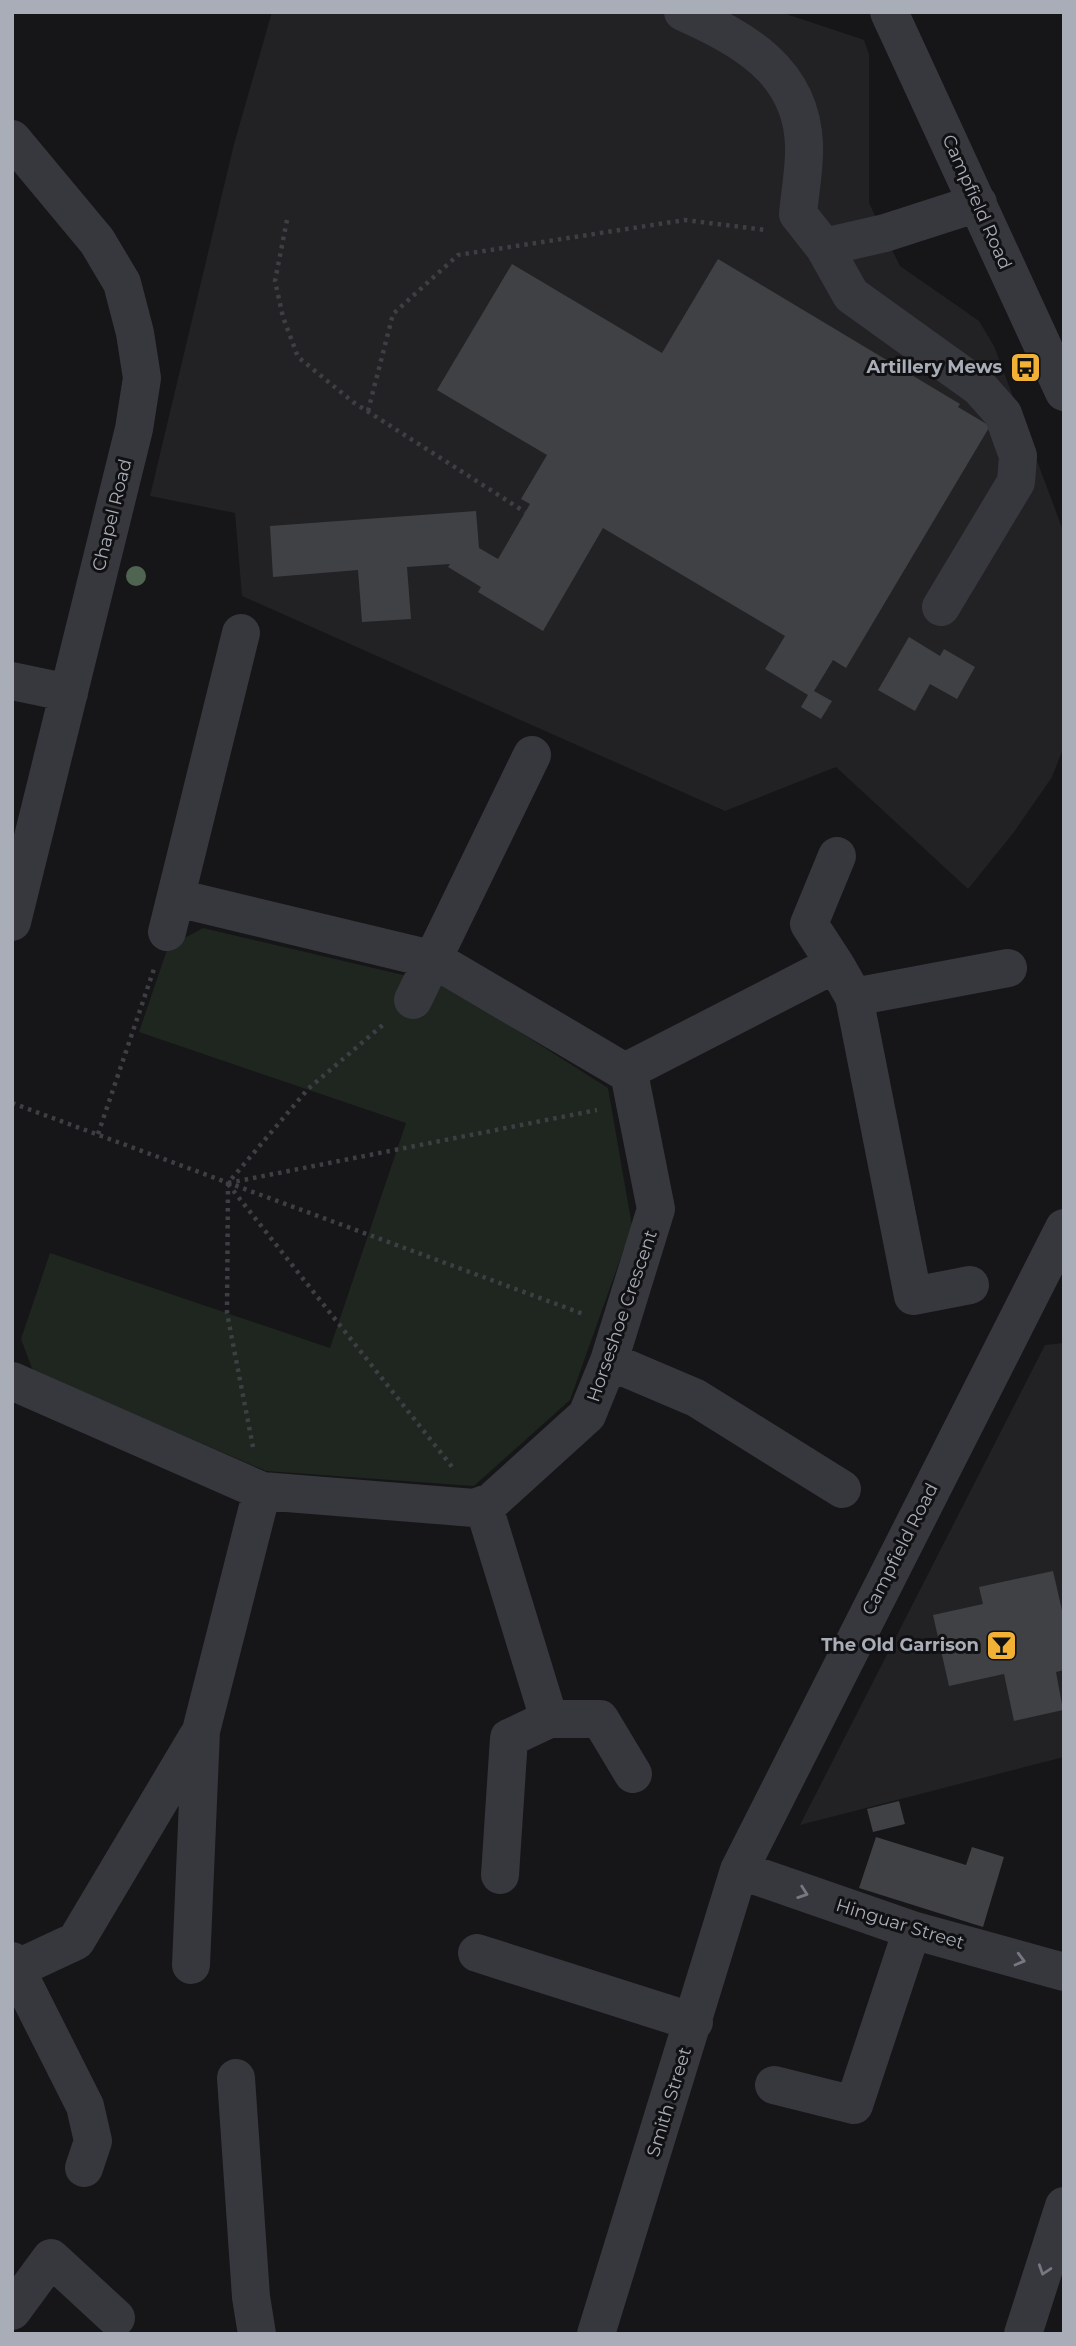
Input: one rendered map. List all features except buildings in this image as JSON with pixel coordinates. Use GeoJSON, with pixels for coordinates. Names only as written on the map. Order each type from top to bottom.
{"type":"FeatureCollection","features":[{"type":"Feature","properties":{"kind":"street"},"geometry":{"type":"LineString","coordinates":[[683,12],[722,29],[770,62],[795,98],[804,143],[798,214],[820,241],[851,295],[979,387],[1003,414],[1018,456],[1016,482],[941,607]]}},
{"type":"Feature","properties":{"kind":"street","name":"Campfield Road"},"geometry":{"type":"LineString","coordinates":[[889,12],[1060,374]]}},
{"type":"Feature","properties":{"kind":"street","name":"Chapel Road"},"geometry":{"type":"LineString","coordinates":[[12,139],[97,241],[122,283],[135,333],[142,378],[134,429],[12,922]]}},
{"type":"Feature","properties":{"kind":"street"},"geometry":{"type":"LineString","coordinates":[[820,241],[885,233],[978,203]]}},
{"type":"Feature","properties":{"kind":"street"},"geometry":{"type":"LineString","coordinates":[[241,633],[172,915],[435,960],[630,1087],[835,964]]}},
{"type":"Feature","properties":{"kind":"street"},"geometry":{"type":"LineString","coordinates":[[12,681],[69,693]]}},
{"type":"Feature","properties":{"kind":"street"},"geometry":{"type":"LineString","coordinates":[[412,1000],[435,960],[533,755]]}},
{"type":"Feature","properties":{"kind":"street"},"geometry":{"type":"LineString","coordinates":[[837,856],[809,924],[854,997],[913,1296],[970,1285]]}},
{"type":"Feature","properties":{"kind":"street"},"geometry":{"type":"LineString","coordinates":[[854,997],[1008,968]]}},
{"type":"Feature","properties":{"kind":"street","name":"Horseshoe Crescent"},"geometry":{"type":"LineString","coordinates":[[484,1507],[587,1415],[614,1344],[656,1209],[630,1087]]}},
{"type":"Feature","properties":{"kind":"street","name":"Campfield Road"},"geometry":{"type":"LineString","coordinates":[[738,1870],[1064,1228]]}},
{"type":"Feature","properties":{"kind":"street"},"geometry":{"type":"LineString","coordinates":[[614,1344],[842,1489]]}},
{"type":"Feature","properties":{"kind":"street"},"geometry":{"type":"LineString","coordinates":[[12,1381],[262,1491],[484,1507],[549,1719]]}},
{"type":"Feature","properties":{"kind":"street"},"geometry":{"type":"LineString","coordinates":[[191,1965],[201,1731],[262,1491]]}},
{"type":"Feature","properties":{"kind":"street"},"geometry":{"type":"LineString","coordinates":[[500,1875],[509,1738],[549,1719],[600,1719],[633,1774]]}},
{"type":"Feature","properties":{"kind":"street"},"geometry":{"type":"LineString","coordinates":[[84,2168],[93,2141],[89,2121],[14,1965],[76,1941],[201,1731]]}},
{"type":"Feature","properties":{"kind":"street","name":"Hinguar Street"},"geometry":{"type":"LineString","coordinates":[[738,1870],[912,1930],[1064,1972]]}},
{"type":"Feature","properties":{"kind":"street","name":"Smith Street"},"geometry":{"type":"LineString","coordinates":[[596,2334],[694,2022],[738,1870]]}},
{"type":"Feature","properties":{"kind":"street"},"geometry":{"type":"LineString","coordinates":[[774,2085],[854,2105],[912,1930]]}},
{"type":"Feature","properties":{"kind":"street"},"geometry":{"type":"LineString","coordinates":[[477,1952],[694,2022]]}},
{"type":"Feature","properties":{"kind":"street"},"geometry":{"type":"LineString","coordinates":[[236,2077],[251,2297],[257,2334]]}},
{"type":"Feature","properties":{"kind":"street"},"geometry":{"type":"LineString","coordinates":[[1023,2334],[1064,2206]]}},
{"type":"Feature","properties":{"kind":"street"},"geometry":{"type":"LineString","coordinates":[[12,2311],[51,2258],[116,2318]]}},
{"type":"Feature","properties":{"kind":"path"},"geometry":{"type":"LineString","coordinates":[[287,220],[275,281],[283,317],[298,357],[368,411],[525,512]]}},
{"type":"Feature","properties":{"kind":"path"},"geometry":{"type":"LineString","coordinates":[[368,411],[393,314],[458,255],[685,220],[820,241]]}},
{"type":"Feature","properties":{"kind":"path"},"geometry":{"type":"LineString","coordinates":[[98,1134],[172,915]]}},
{"type":"Feature","properties":{"kind":"path"},"geometry":{"type":"LineString","coordinates":[[262,1491],[227,1313],[228,1183],[308,1089],[412,1000]]}},
{"type":"Feature","properties":{"kind":"path"},"geometry":{"type":"LineString","coordinates":[[228,1183],[630,1087]]}},
{"type":"Feature","properties":{"kind":"path"},"geometry":{"type":"LineString","coordinates":[[12,1103],[228,1183],[614,1344]]}},
{"type":"Feature","properties":{"kind":"path"},"geometry":{"type":"LineString","coordinates":[[228,1183],[484,1507]]}},
{"type":"Feature","properties":{"kind":"shaded area"},"geometry":{"type":"Polygon","coordinates":[[[272,12],[780,12],[864,40],[869,54],[869,203],[900,266],[979,321],[994,346],[1064,533],[1064,746],[1052,777],[1014,832],[968,889],[836,767],[725,811],[242,596],[235,513],[150,496],[234,144],[272,12]]]}},
{"type":"Feature","properties":{"kind":"shaded area"},"geometry":{"type":"Polygon","coordinates":[[[203,928],[446,985],[608,1088],[632,1226],[570,1400],[474,1486],[266,1471],[33,1371],[21,1339],[50,1253],[330,1348],[406,1123],[139,1032],[168,947],[203,928]]]}},
{"type":"Feature","properties":{"kind":"shaded area"},"geometry":{"type":"Polygon","coordinates":[[[1064,1343],[1064,1757],[800,1825],[1045,1345],[1064,1343]]]}},
{"type":"Feature","properties":{"kind":"place","name":"Artillery Mews"},"geometry":{"type":"Point","coordinates":[1025,367]}},
{"type":"Feature","properties":{"kind":"place","name":"The Old Garrison"},"geometry":{"type":"Point","coordinates":[1002,1645]}}]}
